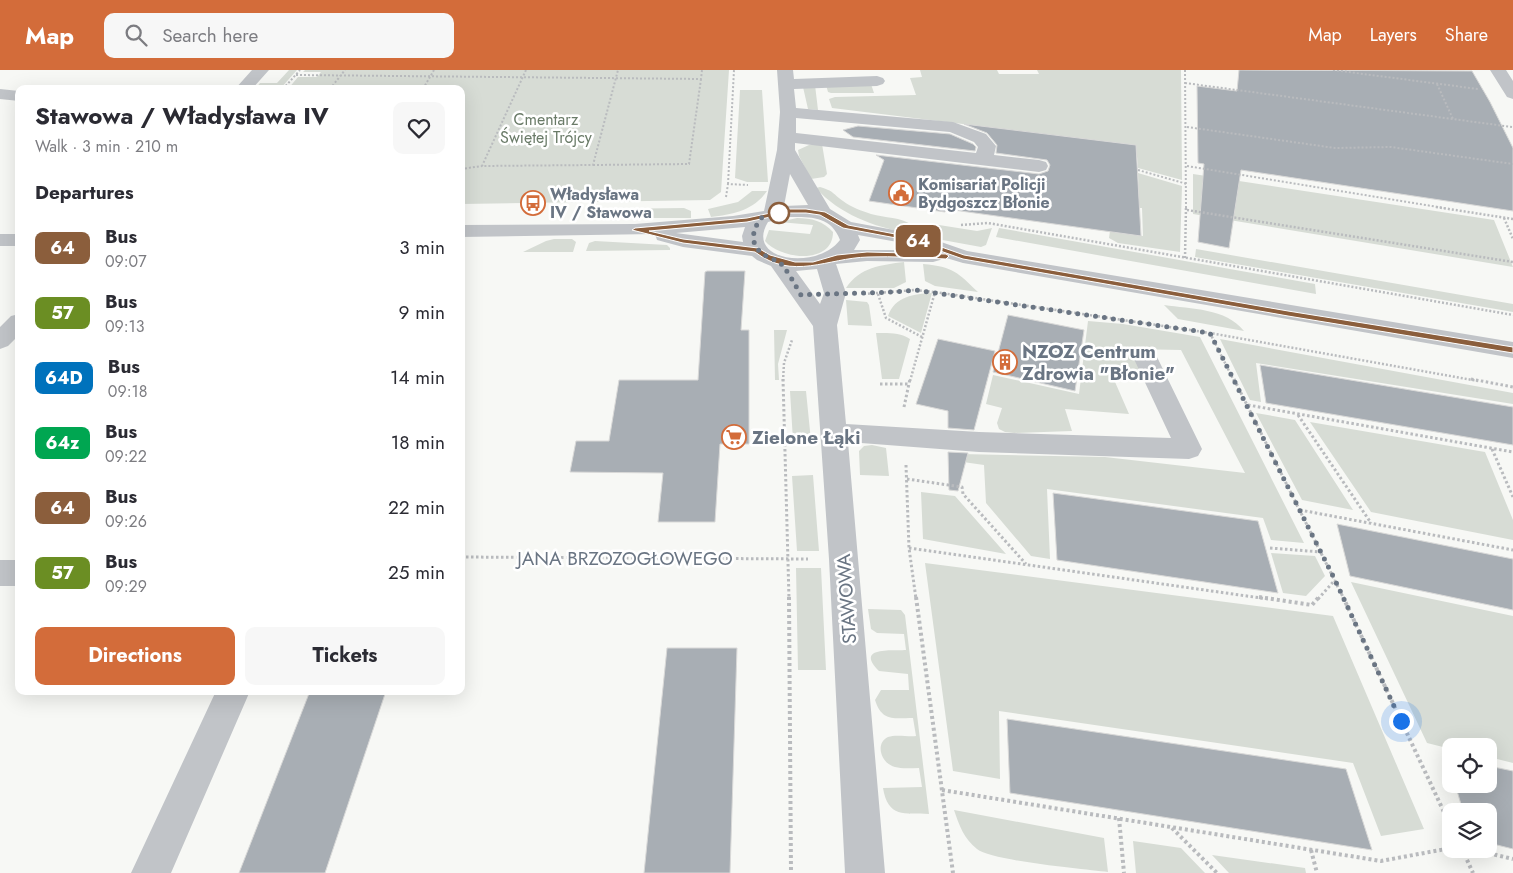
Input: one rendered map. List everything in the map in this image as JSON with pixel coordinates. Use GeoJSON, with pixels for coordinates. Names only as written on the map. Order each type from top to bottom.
{"type":"FeatureCollection","features":[{"type":"Feature","properties":{"kind":"street"},"geometry":{"type":"LineString","coordinates":[[247,85],[261,70]]}},
{"type":"Feature","properties":{"kind":"street"},"geometry":{"type":"LineString","coordinates":[[1498,70],[1513,94]]}},
{"type":"Feature","properties":{"kind":"street"},"geometry":{"type":"LineString","coordinates":[[877,81],[786,77],[788,112],[786,144],[767,216],[752,234],[753,242],[758,250],[767,257],[794,265],[867,254],[963,256],[1288,314],[1513,350]]}},
{"type":"Feature","properties":{"kind":"street"},"geometry":{"type":"LineString","coordinates":[[0,94],[15,96]]}},
{"type":"Feature","properties":{"kind":"street"},"geometry":{"type":"LineString","coordinates":[[788,112],[953,127],[980,138],[987,146],[984,158]]}},
{"type":"Feature","properties":{"kind":"street"},"geometry":{"type":"LineString","coordinates":[[786,144],[984,158],[1039,166]]}},
{"type":"Feature","properties":{"kind":"street"},"geometry":{"type":"LineString","coordinates":[[786,144],[822,213]]}},
{"type":"Feature","properties":{"kind":"street"},"geometry":{"type":"LineString","coordinates":[[465,231],[635,230],[806,211],[822,213],[845,227],[914,239],[963,256]]}},
{"type":"Feature","properties":{"kind":"street"},"geometry":{"type":"LineString","coordinates":[[831,260],[846,249],[850,240],[845,227]]}},
{"type":"Feature","properties":{"kind":"street"},"geometry":{"type":"LineString","coordinates":[[635,230],[683,241],[758,250]]}},
{"type":"Feature","properties":{"kind":"street"},"geometry":{"type":"LineString","coordinates":[[0,240],[15,240]]}},
{"type":"Feature","properties":{"kind":"street"},"geometry":{"type":"LineString","coordinates":[[831,260],[835,293]]}},
{"type":"Feature","properties":{"kind":"street"},"geometry":{"type":"LineString","coordinates":[[779,262],[825,326]]}},
{"type":"Feature","properties":{"kind":"street","name":"STAWOWA"},"geometry":{"type":"LineString","coordinates":[[835,293],[825,326],[865,873]]}},
{"type":"Feature","properties":{"kind":"street"},"geometry":{"type":"LineString","coordinates":[[0,341],[15,325]]}},
{"type":"Feature","properties":{"kind":"street"},"geometry":{"type":"LineString","coordinates":[[834,432],[904,438],[1028,444],[1189,449],[1146,359]]}},
{"type":"Feature","properties":{"kind":"street"},"geometry":{"type":"LineString","coordinates":[[0,573],[15,573]]}},
{"type":"Feature","properties":{"kind":"street"},"geometry":{"type":"LineString","coordinates":[[151,873],[231,695]]}},
{"type":"Feature","properties":{"kind":"path"},"geometry":{"type":"LineString","coordinates":[[287,85],[300,70]]}},
{"type":"Feature","properties":{"kind":"path"},"geometry":{"type":"LineString","coordinates":[[333,85],[345,70]]}},
{"type":"Feature","properties":{"kind":"path"},"geometry":{"type":"LineString","coordinates":[[424,85],[434,70]]}},
{"type":"Feature","properties":{"kind":"path"},"geometry":{"type":"LineString","coordinates":[[482,166],[526,70]]}},
{"type":"Feature","properties":{"kind":"path"},"geometry":{"type":"LineString","coordinates":[[593,165],[618,70]]}},
{"type":"Feature","properties":{"kind":"path"},"geometry":{"type":"LineString","coordinates":[[465,168],[482,166],[689,164],[702,70]]}},
{"type":"Feature","properties":{"kind":"path"},"geometry":{"type":"LineString","coordinates":[[728,184],[734,70]]}},
{"type":"Feature","properties":{"kind":"path"},"geometry":{"type":"LineString","coordinates":[[1185,70],[1188,184],[1185,258]]}},
{"type":"Feature","properties":{"kind":"path"},"geometry":{"type":"LineString","coordinates":[[1333,70],[1482,90]]}},
{"type":"Feature","properties":{"kind":"path"},"geometry":{"type":"LineString","coordinates":[[296,75],[701,79]]}},
{"type":"Feature","properties":{"kind":"path"},"geometry":{"type":"LineString","coordinates":[[1185,83],[1512,128]]}},
{"type":"Feature","properties":{"kind":"path"},"geometry":{"type":"LineString","coordinates":[[1437,84],[1453,120]]}},
{"type":"Feature","properties":{"kind":"path"},"geometry":{"type":"LineString","coordinates":[[1187,127],[1335,148],[1391,147],[1513,164]]}},
{"type":"Feature","properties":{"kind":"path"},"geometry":{"type":"LineString","coordinates":[[1187,166],[1513,219]]}},
{"type":"Feature","properties":{"kind":"path"},"geometry":{"type":"LineString","coordinates":[[1138,170],[1188,184]]}},
{"type":"Feature","properties":{"kind":"path"},"geometry":{"type":"LineString","coordinates":[[1188,210],[1513,262]]}},
{"type":"Feature","properties":{"kind":"path"},"geometry":{"type":"LineString","coordinates":[[1504,218],[1513,239]]}},
{"type":"Feature","properties":{"kind":"path"},"geometry":{"type":"LineString","coordinates":[[1508,228],[1513,229]]}},
{"type":"Feature","properties":{"kind":"path"},"geometry":{"type":"LineString","coordinates":[[835,293],[878,294],[915,290],[935,292],[1210,333],[1513,387]]}},
{"type":"Feature","properties":{"kind":"path"},"geometry":{"type":"LineString","coordinates":[[935,292],[904,401],[904,438],[909,548],[953,873]]}},
{"type":"Feature","properties":{"kind":"path"},"geometry":{"type":"LineString","coordinates":[[878,294],[886,318],[922,337]]}},
{"type":"Feature","properties":{"kind":"path"},"geometry":{"type":"LineString","coordinates":[[792,332],[792,340],[784,363],[783,385],[788,559],[792,873]]}},
{"type":"Feature","properties":{"kind":"path"},"geometry":{"type":"LineString","coordinates":[[1210,333],[1335,580],[1442,808]]}},
{"type":"Feature","properties":{"kind":"path"},"geometry":{"type":"LineString","coordinates":[[880,384],[908,384]]}},
{"type":"Feature","properties":{"kind":"path"},"geometry":{"type":"LineString","coordinates":[[1247,405],[1513,452]]}},
{"type":"Feature","properties":{"kind":"path"},"geometry":{"type":"LineString","coordinates":[[1298,414],[1371,523]]}},
{"type":"Feature","properties":{"kind":"path"},"geometry":{"type":"LineString","coordinates":[[1492,449],[1513,497]]}},
{"type":"Feature","properties":{"kind":"path"},"geometry":{"type":"LineString","coordinates":[[907,479],[962,486],[963,494],[1026,564]]}},
{"type":"Feature","properties":{"kind":"path"},"geometry":{"type":"LineString","coordinates":[[1300,510],[1513,550]]}},
{"type":"Feature","properties":{"kind":"path"},"geometry":{"type":"LineString","coordinates":[[909,548],[1312,605],[1335,580]]}},
{"type":"Feature","properties":{"kind":"path"},"geometry":{"type":"LineString","coordinates":[[1270,548],[1321,552]]}},
{"type":"Feature","properties":{"kind":"path","name":"JANA BRZOZOGŁOWEGO"},"geometry":{"type":"LineString","coordinates":[[465,557],[788,559]]}},
{"type":"Feature","properties":{"kind":"path"},"geometry":{"type":"LineString","coordinates":[[942,790],[1381,861],[1442,850]]}},
{"type":"Feature","properties":{"kind":"path"},"geometry":{"type":"LineString","coordinates":[[1119,818],[1124,873]]}},
{"type":"Feature","properties":{"kind":"path"},"geometry":{"type":"LineString","coordinates":[[1172,827],[1217,873]]}},
{"type":"Feature","properties":{"kind":"path"},"geometry":{"type":"LineString","coordinates":[[1311,850],[1317,873]]}},
{"type":"Feature","properties":{"kind":"path"},"geometry":{"type":"LineString","coordinates":[[1497,855],[1513,859]]}},
{"type":"Feature","properties":{"kind":"path"},"geometry":{"type":"LineString","coordinates":[[1466,858],[1473,873]]}},
{"type":"Feature","properties":{"kind":"green space"},"geometry":{"type":"Polygon","coordinates":[[[289,70],[297,70],[284,85],[258,85],[260,83],[277,83],[289,70]]]}},
{"type":"Feature","properties":{"kind":"green space","name":"Cmentarz Świętej Trójcy"},"geometry":{"type":"Polygon","coordinates":[[[305,70],[729,70],[721,192],[710,200],[465,204],[465,85],[291,85],[298,77],[317,77],[321,72],[303,72],[305,70]]]}},
{"type":"Feature","properties":{"kind":"green space"},"geometry":{"type":"Polygon","coordinates":[[[920,70],[997,70],[999,74],[1039,74],[1037,70],[1181,70],[1182,180],[1138,168],[1136,145],[832,108],[829,99],[835,97],[916,95],[910,78],[922,77],[920,70]]]}},
{"type":"Feature","properties":{"kind":"green space"},"geometry":{"type":"Polygon","coordinates":[[[871,84],[874,93],[831,93],[828,92],[826,85],[871,84]]]}},
{"type":"Feature","properties":{"kind":"green space"},"geometry":{"type":"Polygon","coordinates":[[[815,85],[818,110],[808,109],[803,87],[815,85]]]}},
{"type":"Feature","properties":{"kind":"green space"},"geometry":{"type":"Polygon","coordinates":[[[740,90],[762,90],[768,182],[747,182],[735,178],[740,90]]]}},
{"type":"Feature","properties":{"kind":"green space"},"geometry":{"type":"Polygon","coordinates":[[[822,144],[827,174],[824,177],[811,179],[799,156],[798,150],[809,145],[822,144]]]}},
{"type":"Feature","properties":{"kind":"green space"},"geometry":{"type":"Polygon","coordinates":[[[1138,173],[1182,186],[1180,252],[1118,243],[1109,238],[1110,231],[1143,236],[1142,208],[1137,208],[1139,198],[1138,173]]]}},
{"type":"Feature","properties":{"kind":"green space"},"geometry":{"type":"Polygon","coordinates":[[[1193,174],[1494,220],[1513,267],[1193,214],[1193,174]]]}},
{"type":"Feature","properties":{"kind":"green space"},"geometry":{"type":"Polygon","coordinates":[[[820,187],[831,191],[846,203],[860,210],[903,220],[912,225],[908,233],[870,223],[835,205],[816,188],[820,187]]]}},
{"type":"Feature","properties":{"kind":"green space"},"geometry":{"type":"Polygon","coordinates":[[[752,191],[767,191],[749,207],[735,213],[711,217],[708,209],[738,202],[752,191]]]}},
{"type":"Feature","properties":{"kind":"green space"},"geometry":{"type":"Polygon","coordinates":[[[684,208],[691,211],[691,218],[649,218],[608,209],[684,208]]]}},
{"type":"Feature","properties":{"kind":"green space"},"geometry":{"type":"Polygon","coordinates":[[[797,218],[817,221],[833,232],[831,243],[825,250],[805,256],[794,255],[782,252],[765,241],[769,230],[810,234],[813,225],[779,222],[797,218]]]}},
{"type":"Feature","properties":{"kind":"green space"},"geometry":{"type":"Polygon","coordinates":[[[939,225],[977,231],[992,228],[986,245],[981,247],[926,237],[930,227],[939,225]]]}},
{"type":"Feature","properties":{"kind":"green space"},"geometry":{"type":"Polygon","coordinates":[[[999,228],[1315,284],[1316,294],[996,237],[999,228]]]}},
{"type":"Feature","properties":{"kind":"green space"},"geometry":{"type":"Polygon","coordinates":[[[572,239],[576,242],[573,252],[523,252],[546,241],[572,239]]]}},
{"type":"Feature","properties":{"kind":"green space"},"geometry":{"type":"Polygon","coordinates":[[[595,241],[667,245],[670,250],[586,251],[589,243],[595,241]]]}},
{"type":"Feature","properties":{"kind":"green space"},"geometry":{"type":"Polygon","coordinates":[[[1196,249],[1513,304],[1513,312],[1195,257],[1196,249]]]}},
{"type":"Feature","properties":{"kind":"green space"},"geometry":{"type":"Polygon","coordinates":[[[904,262],[906,282],[894,288],[846,288],[864,271],[879,266],[904,262]]]}},
{"type":"Feature","properties":{"kind":"green space"},"geometry":{"type":"Polygon","coordinates":[[[923,264],[942,267],[954,272],[978,292],[935,286],[925,281],[923,264]]]}},
{"type":"Feature","properties":{"kind":"green space"},"geometry":{"type":"Polygon","coordinates":[[[932,293],[921,333],[888,316],[891,309],[900,300],[912,295],[932,293]]]}},
{"type":"Feature","properties":{"kind":"green space"},"geometry":{"type":"Polygon","coordinates":[[[846,300],[867,302],[872,326],[848,325],[846,300]]]}},
{"type":"Feature","properties":{"kind":"green space"},"geometry":{"type":"Polygon","coordinates":[[[1164,305],[1218,314],[1237,323],[1244,331],[1178,319],[1164,305]]]}},
{"type":"Feature","properties":{"kind":"green space"},"geometry":{"type":"Polygon","coordinates":[[[1088,321],[1123,324],[1200,337],[1304,543],[1271,540],[1263,518],[1047,489],[1050,559],[1031,556],[986,503],[984,465],[949,460],[960,454],[1105,457],[1245,473],[1181,350],[1132,349],[1142,374],[1112,375],[1129,414],[1065,409],[1072,431],[1014,433],[999,429],[997,423],[1002,408],[986,404],[993,375],[1079,394],[1088,321]]]}},
{"type":"Feature","properties":{"kind":"green space"},"geometry":{"type":"Polygon","coordinates":[[[774,330],[787,330],[778,364],[779,380],[775,380],[774,330]]]}},
{"type":"Feature","properties":{"kind":"green space"},"geometry":{"type":"Polygon","coordinates":[[[876,333],[898,334],[910,339],[899,379],[882,379],[876,333]]]}},
{"type":"Feature","properties":{"kind":"green space"},"geometry":{"type":"Polygon","coordinates":[[[1220,339],[1513,393],[1513,404],[1256,363],[1261,402],[1250,400],[1220,339]]]}},
{"type":"Feature","properties":{"kind":"green space"},"geometry":{"type":"Polygon","coordinates":[[[790,391],[806,391],[811,441],[793,441],[790,391]]]}},
{"type":"Feature","properties":{"kind":"green space"},"geometry":{"type":"Polygon","coordinates":[[[1256,413],[1295,420],[1353,510],[1302,500],[1256,413]]]}},
{"type":"Feature","properties":{"kind":"green space"},"geometry":{"type":"Polygon","coordinates":[[[1310,422],[1485,452],[1513,520],[1513,540],[1371,512],[1310,422]]]}},
{"type":"Feature","properties":{"kind":"green space"},"geometry":{"type":"Polygon","coordinates":[[[872,445],[886,448],[889,476],[860,475],[859,451],[864,446],[872,445]]]}},
{"type":"Feature","properties":{"kind":"green space"},"geometry":{"type":"Polygon","coordinates":[[[813,475],[819,551],[797,551],[792,476],[813,475]]]}},
{"type":"Feature","properties":{"kind":"green space"},"geometry":{"type":"Polygon","coordinates":[[[921,492],[955,496],[1006,554],[923,539],[921,492]]]}},
{"type":"Feature","properties":{"kind":"green space"},"geometry":{"type":"Polygon","coordinates":[[[1271,553],[1315,556],[1325,576],[1306,596],[1283,593],[1271,553]]]}},
{"type":"Feature","properties":{"kind":"green space"},"geometry":{"type":"Polygon","coordinates":[[[925,563],[1333,616],[1424,829],[1381,836],[1353,763],[999,711],[1000,779],[953,771],[925,563]]]}},
{"type":"Feature","properties":{"kind":"green space"},"geometry":{"type":"Polygon","coordinates":[[[796,568],[821,568],[826,670],[798,670],[796,568]]]}},
{"type":"Feature","properties":{"kind":"green space"},"geometry":{"type":"Polygon","coordinates":[[[1351,582],[1513,616],[1513,763],[1497,759],[1497,738],[1442,738],[1442,747],[1427,743],[1351,582]]]}},
{"type":"Feature","properties":{"kind":"green space"},"geometry":{"type":"Polygon","coordinates":[[[868,609],[901,610],[905,615],[929,814],[898,812],[889,805],[885,798],[883,788],[922,787],[919,768],[895,767],[886,762],[881,754],[881,744],[888,737],[916,736],[913,718],[894,718],[885,715],[881,712],[875,700],[881,690],[909,690],[908,674],[879,671],[872,663],[871,657],[878,652],[906,650],[904,634],[877,633],[871,629],[868,609]]]}},
{"type":"Feature","properties":{"kind":"green space"},"geometry":{"type":"Polygon","coordinates":[[[954,810],[1104,838],[1108,872],[1019,861],[986,853],[977,849],[965,836],[954,810]]]}},
{"type":"Feature","properties":{"kind":"green space"},"geometry":{"type":"Polygon","coordinates":[[[1133,841],[1181,848],[1205,873],[1136,873],[1133,841]]]}},
{"type":"Feature","properties":{"kind":"green space"},"geometry":{"type":"Polygon","coordinates":[[[1212,855],[1305,868],[1306,873],[1229,873],[1212,855]]]}},
{"type":"Feature","properties":{"kind":"building"},"geometry":{"type":"Polygon","coordinates":[[[1239,70],[1472,71],[1513,148],[1513,211],[1241,170],[1229,248],[1198,242],[1204,164],[1198,163],[1197,86],[1237,91],[1239,70]]]}},
{"type":"Feature","properties":{"kind":"building"},"geometry":{"type":"Polygon","coordinates":[[[964,124],[1136,145],[1141,236],[946,209],[945,212],[869,201],[884,160],[876,155],[1039,174],[1048,171],[1050,165],[1047,160],[996,153],[997,145],[987,133],[964,124]]]}},
{"type":"Feature","properties":{"kind":"building"},"geometry":{"type":"Polygon","coordinates":[[[858,126],[950,134],[976,147],[975,151],[853,137],[843,130],[858,126]]]}},
{"type":"Feature","properties":{"kind":"building"},"geometry":{"type":"Polygon","coordinates":[[[745,271],[741,330],[749,330],[749,444],[720,444],[715,522],[658,522],[663,473],[570,472],[576,441],[609,441],[619,380],[698,380],[705,272],[745,271]]]}},
{"type":"Feature","properties":{"kind":"building"},"geometry":{"type":"Polygon","coordinates":[[[1008,315],[1084,330],[1075,391],[993,372],[1008,315]]]}},
{"type":"Feature","properties":{"kind":"building"},"geometry":{"type":"Polygon","coordinates":[[[938,339],[995,351],[974,430],[948,428],[948,411],[916,404],[938,339]]]}},
{"type":"Feature","properties":{"kind":"building"},"geometry":{"type":"Polygon","coordinates":[[[1260,365],[1513,407],[1513,445],[1266,403],[1260,365]]]}},
{"type":"Feature","properties":{"kind":"building"},"geometry":{"type":"Polygon","coordinates":[[[948,452],[968,453],[958,491],[949,490],[948,452]]]}},
{"type":"Feature","properties":{"kind":"building"},"geometry":{"type":"Polygon","coordinates":[[[1053,493],[1258,521],[1278,593],[1057,560],[1053,493]]]}},
{"type":"Feature","properties":{"kind":"building"},"geometry":{"type":"Polygon","coordinates":[[[1337,524],[1513,559],[1513,610],[1350,576],[1337,524]]]}},
{"type":"Feature","properties":{"kind":"building"},"geometry":{"type":"Polygon","coordinates":[[[667,648],[737,648],[730,873],[644,873],[667,648]]]}},
{"type":"Feature","properties":{"kind":"building"},"geometry":{"type":"Polygon","coordinates":[[[308,695],[385,695],[325,873],[239,873],[308,695]]]}},
{"type":"Feature","properties":{"kind":"building"},"geometry":{"type":"Polygon","coordinates":[[[1007,719],[1346,769],[1372,850],[1010,793],[1007,719]]]}},
{"type":"Feature","properties":{"kind":"building"},"geometry":{"type":"Polygon","coordinates":[[[1497,768],[1513,771],[1513,849],[1497,845],[1497,803],[1461,803],[1458,793],[1497,793],[1497,768]]]}},
{"type":"Feature","properties":{"kind":"bus line","name":"64"},"geometry":{"type":"LineString","coordinates":[[946,256],[867,254],[837,257],[813,264],[794,265],[767,257],[758,250],[683,241],[635,230],[702,223],[733,222],[789,211],[822,213],[845,227],[914,239],[963,256],[1288,314],[1513,350]]}},
{"type":"Feature","properties":{"kind":"place","name":"Komisariat Policji Bydgoszcz Błonie"},"geometry":{"type":"Point","coordinates":[901,193]}},
{"type":"Feature","properties":{"kind":"place","name":"Władysława IV / Stawowa"},"geometry":{"type":"Point","coordinates":[533,203]}},
{"type":"Feature","properties":{"kind":"place","name":"NZOZ Centrum Zdrowia \"Błonie\""},"geometry":{"type":"Point","coordinates":[1005,362]}},
{"type":"Feature","properties":{"kind":"place","name":"Zielone Łąki"},"geometry":{"type":"Point","coordinates":[734,437]}},
{"type":"Feature","properties":{"kind":"route"},"geometry":{"type":"LineString","coordinates":[[779,213],[761,218],[752,234],[753,242],[758,250],[767,257],[779,262],[801,295],[835,293],[878,294],[915,290],[1210,333],[1335,580],[1401,721]]}}]}
